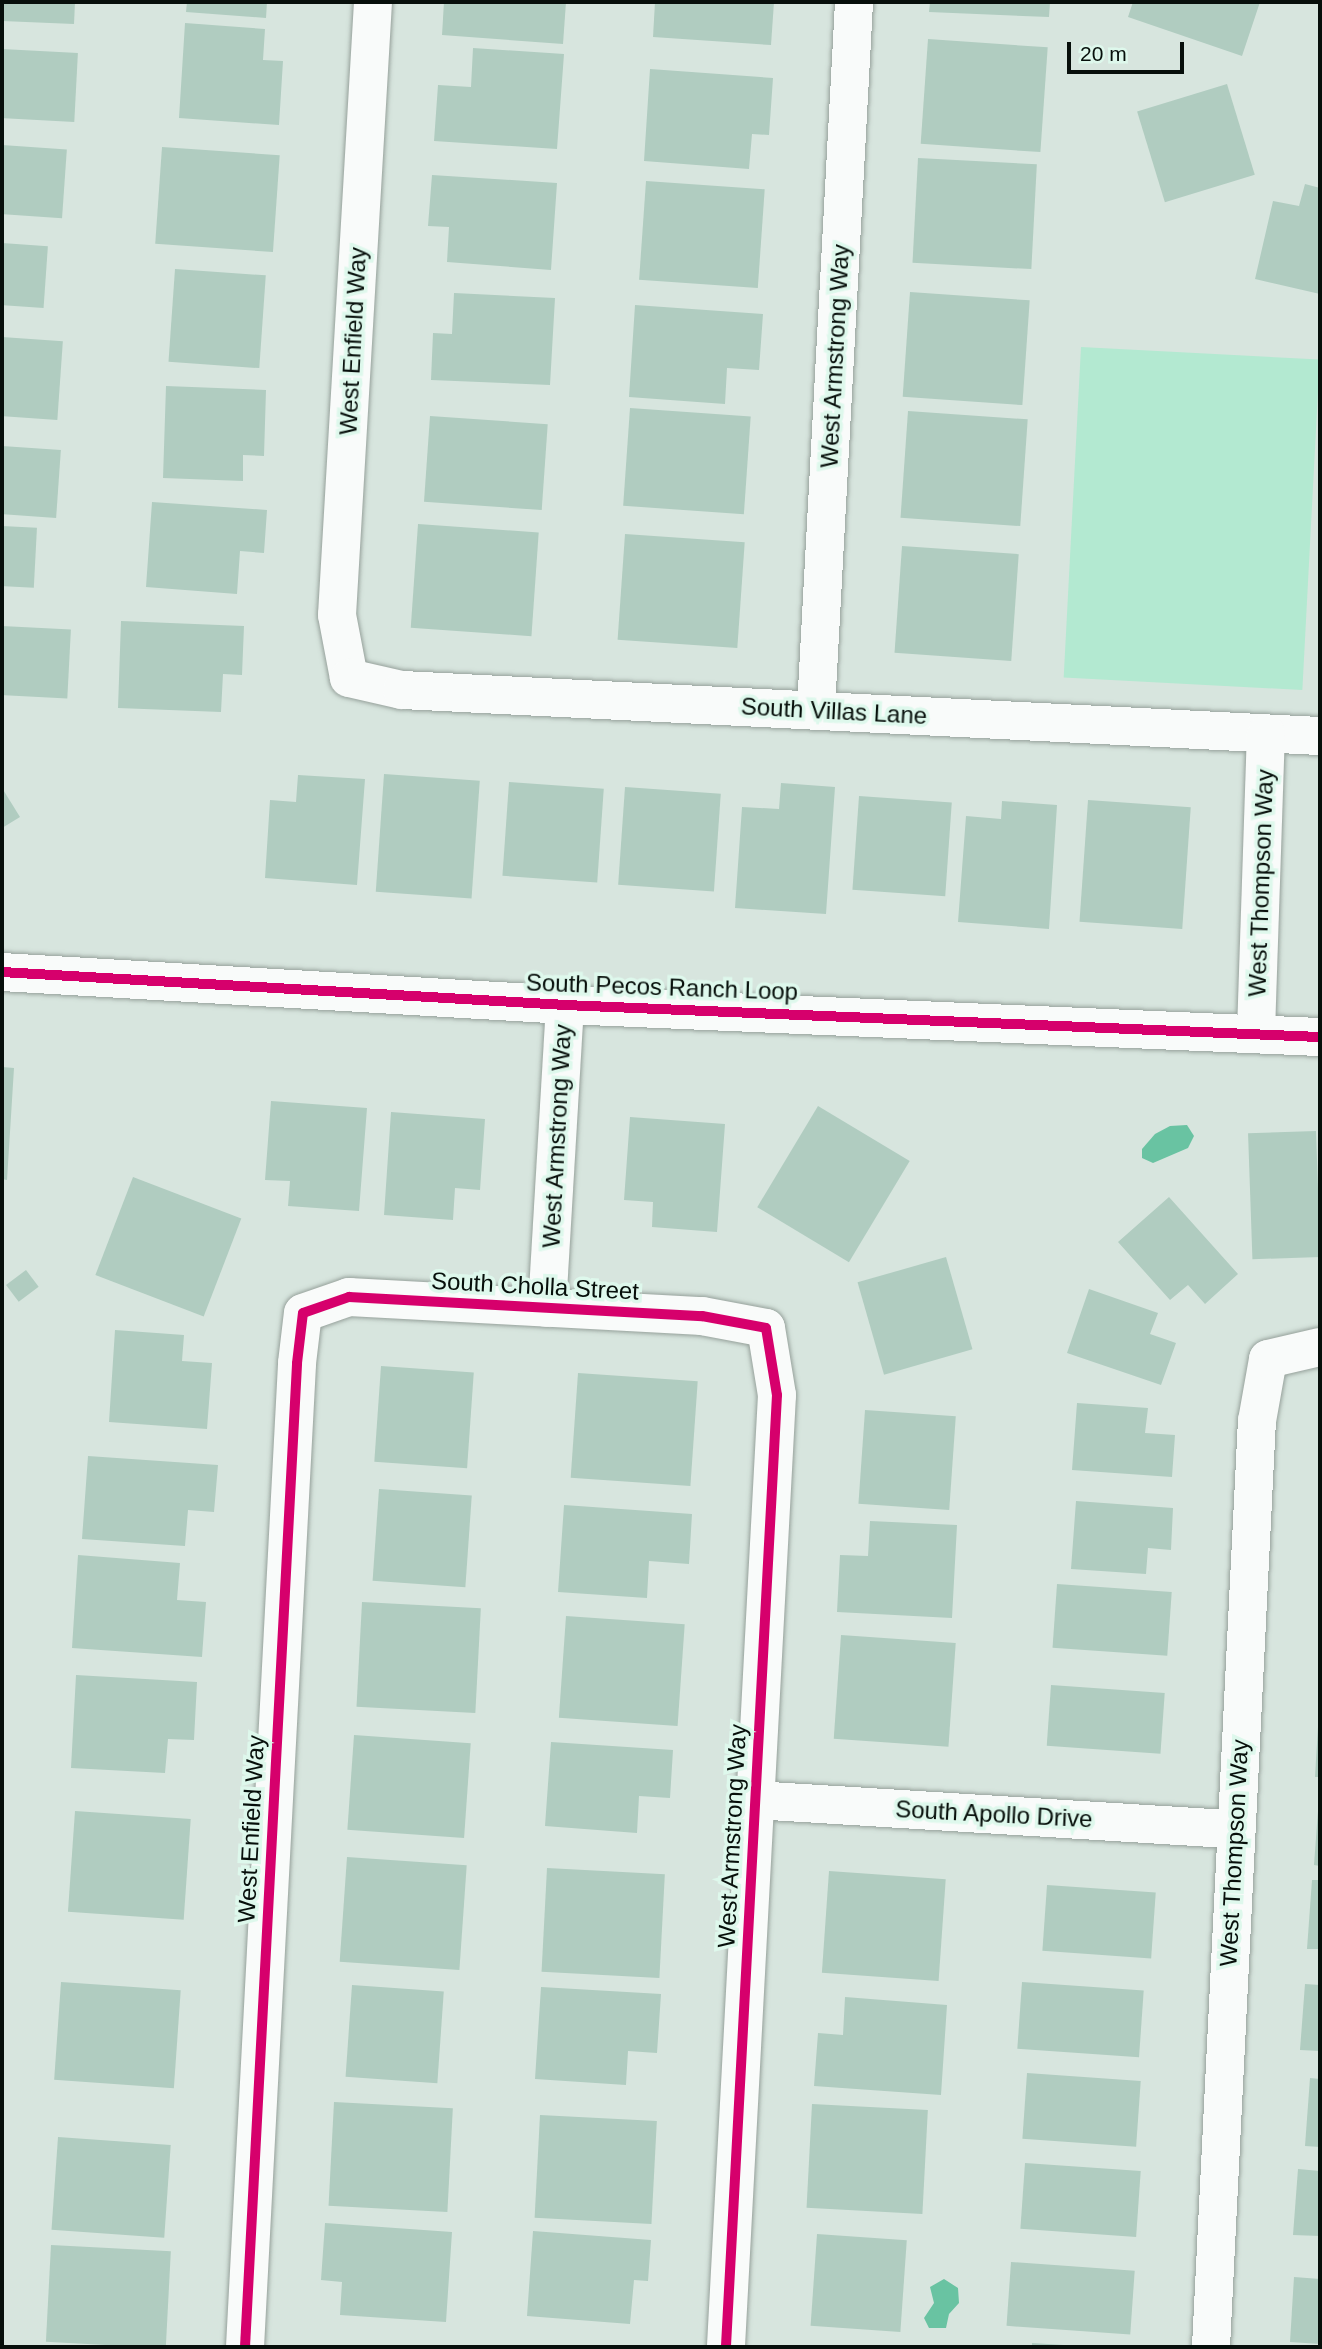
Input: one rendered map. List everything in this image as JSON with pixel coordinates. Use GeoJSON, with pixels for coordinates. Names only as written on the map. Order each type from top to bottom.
{"type":"FeatureCollection","features":[{"type":"Feature","properties":{"kind":"street","name":"West Enfield Way"},"geometry":{"type":"LineString","coordinates":[[349,678],[337,615],[373,2]]}},
{"type":"Feature","properties":{"kind":"street","name":"West Armstrong Way"},"geometry":{"type":"LineString","coordinates":[[816,709],[854,2]]}},
{"type":"Feature","properties":{"kind":"street","name":"South Villas Lane"},"geometry":{"type":"LineString","coordinates":[[349,678],[402,690],[1320,736]]}},
{"type":"Feature","properties":{"kind":"street","name":"West Thompson Way"},"geometry":{"type":"LineString","coordinates":[[1256,1032],[1266,734]]}},
{"type":"Feature","properties":{"kind":"street","name":"South Pecos Ranch Loop"},"geometry":{"type":"LineString","coordinates":[[2,972],[565,1005],[1256,1032],[1320,1037]]}},
{"type":"Feature","properties":{"kind":"street","name":"West Armstrong Way"},"geometry":{"type":"LineString","coordinates":[[547,1308],[565,1005]]}},
{"type":"Feature","properties":{"kind":"street","name":"South Cholla Street"},"geometry":{"type":"LineString","coordinates":[[303,1313],[349,1297],[702,1317],[766,1328]]}},
{"type":"Feature","properties":{"kind":"street","name":"West Enfield Way"},"geometry":{"type":"LineString","coordinates":[[245,2347],[297,1363],[303,1313]]}},
{"type":"Feature","properties":{"kind":"street","name":"West Armstrong Way"},"geometry":{"type":"LineString","coordinates":[[726,2347],[777,1395],[766,1328]]}},
{"type":"Feature","properties":{"kind":"street","name":"West Thompson Way"},"geometry":{"type":"LineString","coordinates":[[1211,2347],[1234,1829],[1257,1421],[1268,1359],[1320,1346]]}},
{"type":"Feature","properties":{"kind":"street","name":"South Apollo Drive"},"geometry":{"type":"LineString","coordinates":[[754,1800],[1234,1829]]}},
{"type":"Feature","properties":{"kind":"shaded area"},"geometry":{"type":"Polygon","coordinates":[[[1081,347],[1320,360],[1302,690],[1064,678],[1081,347]]]}},
{"type":"Feature","properties":{"kind":"shaded area"},"geometry":{"type":"Polygon","coordinates":[[[1187,1125],[1194,1136],[1188,1148],[1153,1163],[1142,1158],[1142,1149],[1155,1134],[1170,1126],[1187,1125]]]}},
{"type":"Feature","properties":{"kind":"shaded area"},"geometry":{"type":"Polygon","coordinates":[[[944,2279],[958,2288],[959,2303],[949,2314],[946,2328],[929,2328],[924,2318],[934,2303],[930,2287],[944,2279]]]}},
{"type":"Feature","properties":{"kind":"building"},"geometry":{"type":"Polygon","coordinates":[[[2,2],[75,2],[74,24],[2,21],[2,2]]]}},
{"type":"Feature","properties":{"kind":"building"},"geometry":{"type":"Polygon","coordinates":[[[187,2],[267,2],[266,18],[186,12],[187,2]]]}},
{"type":"Feature","properties":{"kind":"building"},"geometry":{"type":"Polygon","coordinates":[[[444,2],[566,2],[563,44],[442,35],[444,2]]]}},
{"type":"Feature","properties":{"kind":"building"},"geometry":{"type":"Polygon","coordinates":[[[655,2],[774,2],[771,45],[653,37],[655,2]]]}},
{"type":"Feature","properties":{"kind":"building"},"geometry":{"type":"Polygon","coordinates":[[[930,2],[1050,2],[1049,17],[929,12],[930,2]]]}},
{"type":"Feature","properties":{"kind":"building"},"geometry":{"type":"Polygon","coordinates":[[[1133,2],[1260,2],[1242,56],[1128,17],[1133,2]]]}},
{"type":"Feature","properties":{"kind":"building"},"geometry":{"type":"Polygon","coordinates":[[[185,23],[265,29],[263,60],[283,61],[279,125],[179,118],[185,23]]]}},
{"type":"Feature","properties":{"kind":"building"},"geometry":{"type":"Polygon","coordinates":[[[928,39],[1048,47],[1040,152],[921,144],[928,39]]]}},
{"type":"Feature","properties":{"kind":"building"},"geometry":{"type":"Polygon","coordinates":[[[473,48],[564,54],[557,149],[434,141],[438,85],[471,87],[473,48]]]}},
{"type":"Feature","properties":{"kind":"building"},"geometry":{"type":"Polygon","coordinates":[[[2,49],[78,53],[74,122],[2,118],[2,49]]]}},
{"type":"Feature","properties":{"kind":"building"},"geometry":{"type":"Polygon","coordinates":[[[650,69],[773,78],[769,135],[752,134],[749,169],[644,161],[650,69]]]}},
{"type":"Feature","properties":{"kind":"building"},"geometry":{"type":"Polygon","coordinates":[[[1227,84],[1255,175],[1165,202],[1137,111],[1227,84]]]}},
{"type":"Feature","properties":{"kind":"building"},"geometry":{"type":"Polygon","coordinates":[[[2,145],[67,150],[62,218],[2,214],[2,145]]]}},
{"type":"Feature","properties":{"kind":"building"},"geometry":{"type":"Polygon","coordinates":[[[162,147],[280,155],[273,252],[155,244],[162,147]]]}},
{"type":"Feature","properties":{"kind":"building"},"geometry":{"type":"Polygon","coordinates":[[[918,158],[1037,164],[1031,269],[913,263],[918,158]]]}},
{"type":"Feature","properties":{"kind":"building"},"geometry":{"type":"Polygon","coordinates":[[[432,175],[557,183],[551,270],[447,262],[449,227],[428,226],[432,175]]]}},
{"type":"Feature","properties":{"kind":"building"},"geometry":{"type":"Polygon","coordinates":[[[646,181],[765,189],[758,288],[639,280],[646,181]]]}},
{"type":"Feature","properties":{"kind":"building"},"geometry":{"type":"Polygon","coordinates":[[[1305,184],[1320,188],[1320,294],[1255,279],[1273,201],[1299,206],[1305,184]]]}},
{"type":"Feature","properties":{"kind":"building"},"geometry":{"type":"Polygon","coordinates":[[[2,243],[48,246],[44,308],[2,305],[2,243]]]}},
{"type":"Feature","properties":{"kind":"building"},"geometry":{"type":"Polygon","coordinates":[[[175,269],[266,275],[259,368],[169,362],[175,269]]]}},
{"type":"Feature","properties":{"kind":"building"},"geometry":{"type":"Polygon","coordinates":[[[910,292],[1030,300],[1022,405],[903,397],[910,292]]]}},
{"type":"Feature","properties":{"kind":"building"},"geometry":{"type":"Polygon","coordinates":[[[454,293],[555,298],[550,385],[431,380],[433,333],[452,334],[454,293]]]}},
{"type":"Feature","properties":{"kind":"building"},"geometry":{"type":"Polygon","coordinates":[[[635,305],[763,314],[759,370],[727,368],[725,404],[629,397],[635,305]]]}},
{"type":"Feature","properties":{"kind":"building"},"geometry":{"type":"Polygon","coordinates":[[[2,337],[63,341],[57,420],[2,416],[2,337]]]}},
{"type":"Feature","properties":{"kind":"building"},"geometry":{"type":"Polygon","coordinates":[[[166,386],[266,390],[264,456],[243,455],[243,481],[163,478],[166,386]]]}},
{"type":"Feature","properties":{"kind":"building"},"geometry":{"type":"Polygon","coordinates":[[[630,408],[751,416],[744,514],[623,506],[630,408]]]}},
{"type":"Feature","properties":{"kind":"building"},"geometry":{"type":"Polygon","coordinates":[[[908,411],[1028,419],[1020,526],[901,518],[908,411]]]}},
{"type":"Feature","properties":{"kind":"building"},"geometry":{"type":"Polygon","coordinates":[[[430,416],[548,424],[542,510],[424,502],[430,416]]]}},
{"type":"Feature","properties":{"kind":"building"},"geometry":{"type":"Polygon","coordinates":[[[2,446],[61,450],[56,518],[2,514],[2,446]]]}},
{"type":"Feature","properties":{"kind":"building"},"geometry":{"type":"Polygon","coordinates":[[[152,502],[267,510],[264,553],[240,551],[237,594],[146,587],[152,502]]]}},
{"type":"Feature","properties":{"kind":"building"},"geometry":{"type":"Polygon","coordinates":[[[418,524],[539,532],[531,636],[411,628],[418,524]]]}},
{"type":"Feature","properties":{"kind":"building"},"geometry":{"type":"Polygon","coordinates":[[[2,526],[37,528],[34,588],[2,586],[2,526]]]}},
{"type":"Feature","properties":{"kind":"building"},"geometry":{"type":"Polygon","coordinates":[[[625,534],[745,542],[737,648],[618,640],[625,534]]]}},
{"type":"Feature","properties":{"kind":"building"},"geometry":{"type":"Polygon","coordinates":[[[902,546],[1019,554],[1011,661],[895,653],[902,546]]]}},
{"type":"Feature","properties":{"kind":"building"},"geometry":{"type":"Polygon","coordinates":[[[121,621],[244,626],[242,675],[223,674],[221,712],[118,708],[121,621]]]}},
{"type":"Feature","properties":{"kind":"building"},"geometry":{"type":"Polygon","coordinates":[[[2,626],[71,630],[67,699],[2,695],[2,626]]]}},
{"type":"Feature","properties":{"kind":"building"},"geometry":{"type":"Polygon","coordinates":[[[384,774],[480,781],[472,898],[376,892],[384,774]]]}},
{"type":"Feature","properties":{"kind":"building"},"geometry":{"type":"Polygon","coordinates":[[[298,775],[365,779],[357,885],[265,878],[270,800],[296,802],[298,775]]]}},
{"type":"Feature","properties":{"kind":"building"},"geometry":{"type":"Polygon","coordinates":[[[509,782],[604,789],[597,882],[502,876],[509,782]]]}},
{"type":"Feature","properties":{"kind":"building"},"geometry":{"type":"Polygon","coordinates":[[[781,783],[835,787],[826,914],[735,908],[742,807],[779,809],[781,783]]]}},
{"type":"Feature","properties":{"kind":"building"},"geometry":{"type":"Polygon","coordinates":[[[625,787],[721,794],[714,891],[618,885],[625,787]]]}},
{"type":"Feature","properties":{"kind":"building"},"geometry":{"type":"Polygon","coordinates":[[[2,788],[20,817],[2,828],[2,788]]]}},
{"type":"Feature","properties":{"kind":"building"},"geometry":{"type":"Polygon","coordinates":[[[859,796],[952,802],[945,896],[852,890],[859,796]]]}},
{"type":"Feature","properties":{"kind":"building"},"geometry":{"type":"Polygon","coordinates":[[[1088,800],[1191,807],[1182,929],[1079,922],[1088,800]]]}},
{"type":"Feature","properties":{"kind":"building"},"geometry":{"type":"Polygon","coordinates":[[[1002,801],[1057,805],[1049,929],[958,922],[966,816],[1001,819],[1002,801]]]}},
{"type":"Feature","properties":{"kind":"building"},"geometry":{"type":"Polygon","coordinates":[[[2,1067],[14,1068],[7,1180],[2,1179],[2,1067]]]}},
{"type":"Feature","properties":{"kind":"building"},"geometry":{"type":"Polygon","coordinates":[[[271,1101],[367,1108],[359,1211],[288,1206],[290,1181],[265,1180],[271,1101]]]}},
{"type":"Feature","properties":{"kind":"building"},"geometry":{"type":"Polygon","coordinates":[[[818,1106],[910,1161],[849,1262],[757,1207],[818,1106]]]}},
{"type":"Feature","properties":{"kind":"building"},"geometry":{"type":"Polygon","coordinates":[[[391,1112],[485,1119],[480,1190],[455,1188],[453,1220],[384,1215],[391,1112]]]}},
{"type":"Feature","properties":{"kind":"building"},"geometry":{"type":"Polygon","coordinates":[[[630,1117],[725,1124],[717,1232],[652,1227],[653,1202],[624,1200],[630,1117]]]}},
{"type":"Feature","properties":{"kind":"building"},"geometry":{"type":"Polygon","coordinates":[[[1316,1131],[1320,1257],[1252,1259],[1248,1133],[1316,1131]]]}},
{"type":"Feature","properties":{"kind":"building"},"geometry":{"type":"Polygon","coordinates":[[[133,1177],[241,1219],[204,1317],[95,1275],[133,1177]]]}},
{"type":"Feature","properties":{"kind":"building"},"geometry":{"type":"Polygon","coordinates":[[[1169,1197],[1238,1274],[1205,1304],[1188,1285],[1170,1300],[1118,1242],[1169,1197]]]}},
{"type":"Feature","properties":{"kind":"building"},"geometry":{"type":"Polygon","coordinates":[[[946,1257],[972,1349],[884,1375],[858,1282],[946,1257]]]}},
{"type":"Feature","properties":{"kind":"building"},"geometry":{"type":"Polygon","coordinates":[[[26,1270],[39,1287],[19,1302],[6,1285],[26,1270]]]}},
{"type":"Feature","properties":{"kind":"building"},"geometry":{"type":"Polygon","coordinates":[[[1089,1289],[1158,1313],[1150,1334],[1176,1343],[1161,1385],[1067,1353],[1089,1289]]]}},
{"type":"Feature","properties":{"kind":"building"},"geometry":{"type":"Polygon","coordinates":[[[115,1330],[184,1335],[182,1361],[212,1363],[207,1429],[109,1422],[115,1330]]]}},
{"type":"Feature","properties":{"kind":"building"},"geometry":{"type":"Polygon","coordinates":[[[381,1366],[474,1372],[467,1468],[374,1462],[381,1366]]]}},
{"type":"Feature","properties":{"kind":"building"},"geometry":{"type":"Polygon","coordinates":[[[578,1373],[698,1381],[690,1486],[571,1478],[578,1373]]]}},
{"type":"Feature","properties":{"kind":"building"},"geometry":{"type":"Polygon","coordinates":[[[1077,1403],[1148,1408],[1145,1433],[1175,1435],[1172,1477],[1072,1470],[1077,1403]]]}},
{"type":"Feature","properties":{"kind":"building"},"geometry":{"type":"Polygon","coordinates":[[[865,1410],[956,1416],[949,1510],[858,1504],[865,1410]]]}},
{"type":"Feature","properties":{"kind":"building"},"geometry":{"type":"Polygon","coordinates":[[[88,1456],[218,1465],[214,1512],[188,1510],[185,1546],[82,1539],[88,1456]]]}},
{"type":"Feature","properties":{"kind":"building"},"geometry":{"type":"Polygon","coordinates":[[[379,1489],[472,1495],[465,1587],[373,1581],[379,1489]]]}},
{"type":"Feature","properties":{"kind":"building"},"geometry":{"type":"Polygon","coordinates":[[[1076,1501],[1173,1508],[1171,1550],[1148,1548],[1146,1574],[1071,1569],[1076,1501]]]}},
{"type":"Feature","properties":{"kind":"building"},"geometry":{"type":"Polygon","coordinates":[[[564,1505],[692,1514],[689,1564],[649,1561],[647,1598],[558,1592],[564,1505]]]}},
{"type":"Feature","properties":{"kind":"building"},"geometry":{"type":"Polygon","coordinates":[[[870,1521],[957,1525],[952,1618],[837,1612],[840,1555],[868,1556],[870,1521]]]}},
{"type":"Feature","properties":{"kind":"building"},"geometry":{"type":"Polygon","coordinates":[[[78,1555],[180,1563],[177,1600],[206,1602],[202,1657],[72,1648],[78,1555]]]}},
{"type":"Feature","properties":{"kind":"building"},"geometry":{"type":"Polygon","coordinates":[[[1057,1584],[1172,1592],[1167,1656],[1053,1648],[1057,1584]]]}},
{"type":"Feature","properties":{"kind":"building"},"geometry":{"type":"Polygon","coordinates":[[[362,1602],[481,1608],[475,1713],[357,1707],[362,1602]]]}},
{"type":"Feature","properties":{"kind":"building"},"geometry":{"type":"Polygon","coordinates":[[[566,1616],[685,1624],[678,1726],[559,1718],[566,1616]]]}},
{"type":"Feature","properties":{"kind":"building"},"geometry":{"type":"Polygon","coordinates":[[[841,1635],[956,1643],[948,1747],[834,1739],[841,1635]]]}},
{"type":"Feature","properties":{"kind":"building"},"geometry":{"type":"Polygon","coordinates":[[[76,1675],[197,1682],[194,1740],[168,1739],[165,1773],[71,1768],[76,1675]]]}},
{"type":"Feature","properties":{"kind":"building"},"geometry":{"type":"Polygon","coordinates":[[[1051,1685],[1165,1693],[1160,1754],[1047,1746],[1051,1685]]]}},
{"type":"Feature","properties":{"kind":"building"},"geometry":{"type":"Polygon","coordinates":[[[1318,1727],[1320,1777],[1315,1777],[1318,1727]]]}},
{"type":"Feature","properties":{"kind":"building"},"geometry":{"type":"Polygon","coordinates":[[[354,1735],[471,1743],[464,1838],[347,1830],[354,1735]]]}},
{"type":"Feature","properties":{"kind":"building"},"geometry":{"type":"Polygon","coordinates":[[[551,1742],[673,1750],[670,1798],[639,1796],[637,1833],[545,1826],[551,1742]]]}},
{"type":"Feature","properties":{"kind":"building"},"geometry":{"type":"Polygon","coordinates":[[[75,1811],[191,1819],[184,1920],[68,1912],[75,1811]]]}},
{"type":"Feature","properties":{"kind":"building"},"geometry":{"type":"Polygon","coordinates":[[[1320,1811],[1320,1866],[1314,1865],[1320,1811]]]}},
{"type":"Feature","properties":{"kind":"building"},"geometry":{"type":"Polygon","coordinates":[[[347,1857],[467,1865],[459,1970],[340,1962],[347,1857]]]}},
{"type":"Feature","properties":{"kind":"building"},"geometry":{"type":"Polygon","coordinates":[[[547,1868],[665,1874],[659,1978],[542,1972],[547,1868]]]}},
{"type":"Feature","properties":{"kind":"building"},"geometry":{"type":"Polygon","coordinates":[[[829,1871],[946,1879],[939,1981],[822,1973],[829,1871]]]}},
{"type":"Feature","properties":{"kind":"building"},"geometry":{"type":"Polygon","coordinates":[[[1312,1880],[1320,1880],[1320,1949],[1307,1949],[1312,1880]]]}},
{"type":"Feature","properties":{"kind":"building"},"geometry":{"type":"Polygon","coordinates":[[[1047,1885],[1156,1893],[1151,1958],[1042,1951],[1047,1885]]]}},
{"type":"Feature","properties":{"kind":"building"},"geometry":{"type":"Polygon","coordinates":[[[61,1982],[181,1990],[174,2088],[54,2080],[61,1982]]]}},
{"type":"Feature","properties":{"kind":"building"},"geometry":{"type":"Polygon","coordinates":[[[1022,1982],[1144,1991],[1139,2057],[1017,2049],[1022,1982]]]}},
{"type":"Feature","properties":{"kind":"building"},"geometry":{"type":"Polygon","coordinates":[[[1305,1984],[1320,1985],[1320,2051],[1300,2050],[1305,1984]]]}},
{"type":"Feature","properties":{"kind":"building"},"geometry":{"type":"Polygon","coordinates":[[[352,1985],[444,1991],[437,2083],[346,2077],[352,1985]]]}},
{"type":"Feature","properties":{"kind":"building"},"geometry":{"type":"Polygon","coordinates":[[[541,1987],[661,1994],[657,2053],[628,2051],[626,2085],[535,2079],[541,1987]]]}},
{"type":"Feature","properties":{"kind":"building"},"geometry":{"type":"Polygon","coordinates":[[[845,1997],[947,2005],[941,2095],[814,2086],[818,2033],[843,2035],[845,1997]]]}},
{"type":"Feature","properties":{"kind":"building"},"geometry":{"type":"Polygon","coordinates":[[[1027,2073],[1141,2081],[1136,2147],[1022,2139],[1027,2073]]]}},
{"type":"Feature","properties":{"kind":"building"},"geometry":{"type":"Polygon","coordinates":[[[1310,2078],[1320,2079],[1320,2147],[1305,2146],[1310,2078]]]}},
{"type":"Feature","properties":{"kind":"building"},"geometry":{"type":"Polygon","coordinates":[[[334,2102],[453,2108],[447,2212],[329,2206],[334,2102]]]}},
{"type":"Feature","properties":{"kind":"building"},"geometry":{"type":"Polygon","coordinates":[[[812,2104],[928,2110],[922,2214],[807,2208],[812,2104]]]}},
{"type":"Feature","properties":{"kind":"building"},"geometry":{"type":"Polygon","coordinates":[[[540,2115],[657,2121],[651,2224],[535,2218],[540,2115]]]}},
{"type":"Feature","properties":{"kind":"building"},"geometry":{"type":"Polygon","coordinates":[[[58,2137],[171,2145],[164,2238],[52,2230],[58,2137]]]}},
{"type":"Feature","properties":{"kind":"building"},"geometry":{"type":"Polygon","coordinates":[[[1025,2163],[1141,2171],[1136,2237],[1020,2229],[1025,2163]]]}},
{"type":"Feature","properties":{"kind":"building"},"geometry":{"type":"Polygon","coordinates":[[[1298,2169],[1320,2171],[1320,2236],[1293,2235],[1298,2169]]]}},
{"type":"Feature","properties":{"kind":"building"},"geometry":{"type":"Polygon","coordinates":[[[325,2223],[452,2232],[446,2322],[340,2315],[342,2282],[321,2280],[325,2223]]]}},
{"type":"Feature","properties":{"kind":"building"},"geometry":{"type":"Polygon","coordinates":[[[533,2231],[651,2240],[648,2281],[634,2280],[630,2324],[527,2316],[533,2231]]]}},
{"type":"Feature","properties":{"kind":"building"},"geometry":{"type":"Polygon","coordinates":[[[817,2234],[907,2240],[900,2332],[811,2326],[817,2234]]]}},
{"type":"Feature","properties":{"kind":"building"},"geometry":{"type":"Polygon","coordinates":[[[51,2245],[171,2251],[166,2347],[46,2342],[51,2245]]]}},
{"type":"Feature","properties":{"kind":"building"},"geometry":{"type":"Polygon","coordinates":[[[1011,2262],[1135,2271],[1130,2334],[1007,2326],[1011,2262]]]}},
{"type":"Feature","properties":{"kind":"building"},"geometry":{"type":"Polygon","coordinates":[[[1294,2277],[1320,2279],[1320,2344],[1290,2342],[1294,2277]]]}},
{"type":"Feature","properties":{"kind":"building"},"geometry":{"type":"Polygon","coordinates":[[[1032,2343],[1064,2345],[1064,2347],[1032,2347],[1032,2343]]]}},
{"type":"Feature","properties":{"kind":"cycle path"},"geometry":{"type":"LineString","coordinates":[[2,972],[565,1005],[1320,1037]]}},
{"type":"Feature","properties":{"kind":"cycle path"},"geometry":{"type":"LineString","coordinates":[[245,2347],[297,1363],[303,1313],[349,1297],[702,1316],[766,1328],[777,1395],[726,2347]]}}]}
